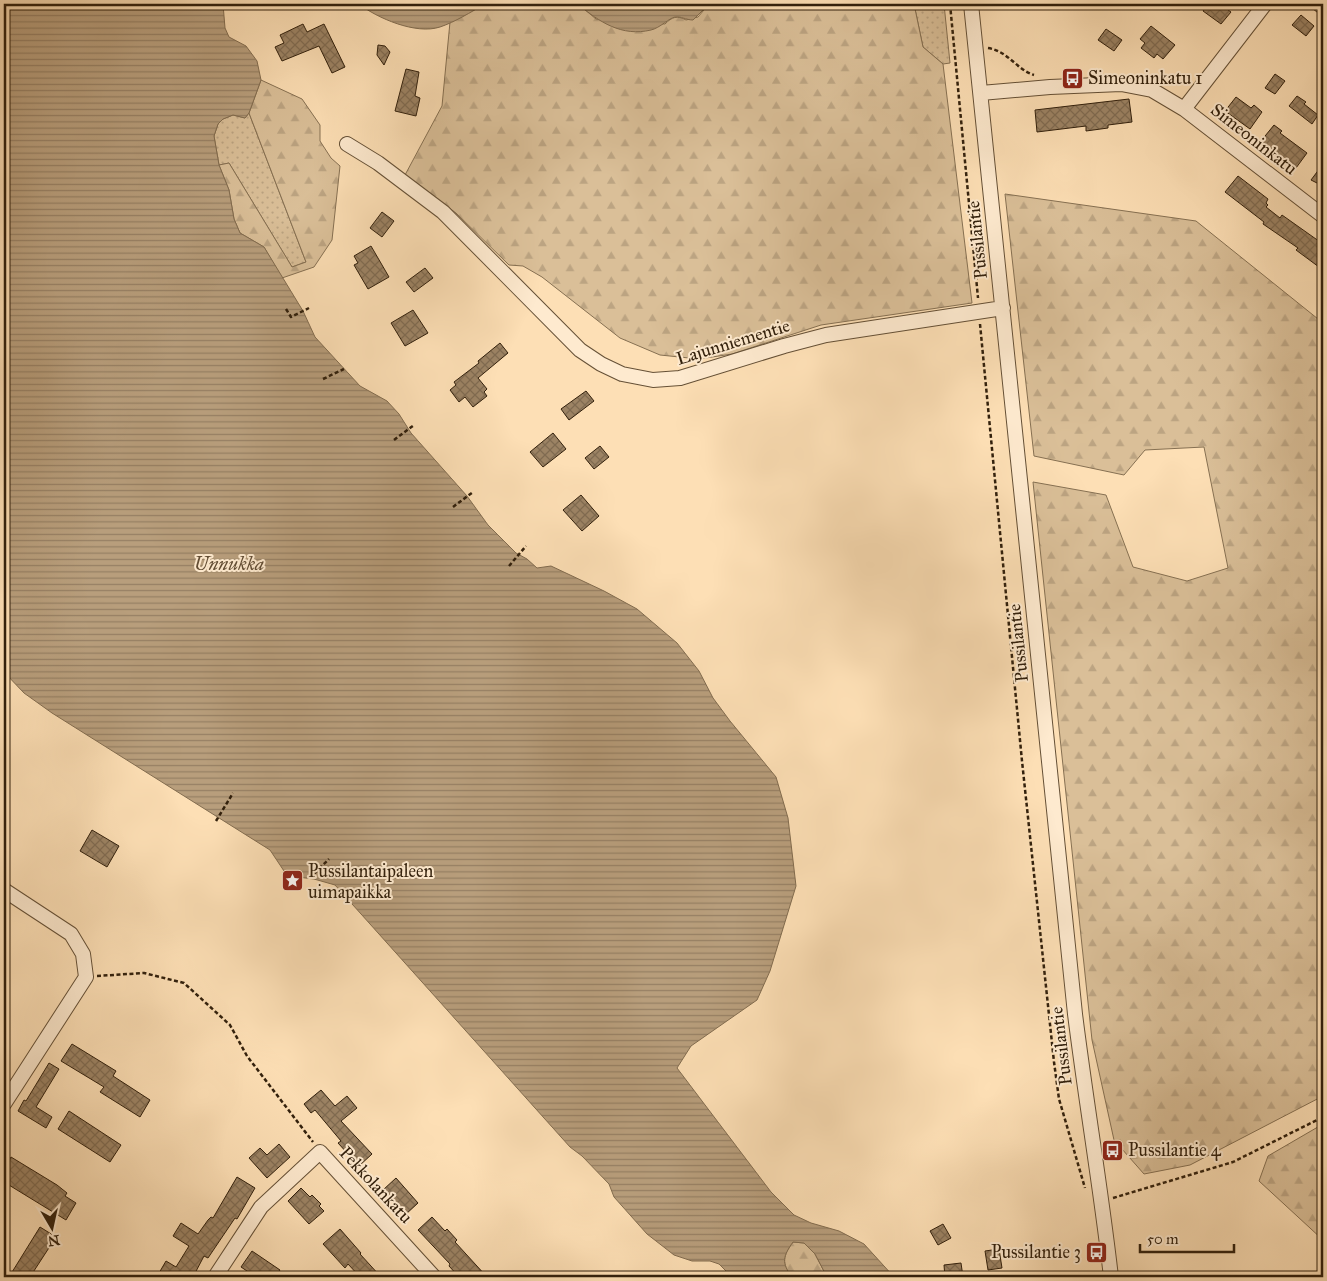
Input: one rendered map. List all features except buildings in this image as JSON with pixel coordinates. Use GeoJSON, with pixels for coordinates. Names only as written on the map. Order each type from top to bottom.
{"type":"FeatureCollection","features":[{"type":"Feature","properties":{"kind":"street","name":"Pussilantie"},"geometry":{"type":"LineString","coordinates":[[971,4],[982,93],[1075,1014],[1111,1277]]}},
{"type":"Feature","properties":{"kind":"street"},"geometry":{"type":"LineString","coordinates":[[1184,109],[1265,4]]}},
{"type":"Feature","properties":{"kind":"street"},"geometry":{"type":"LineString","coordinates":[[1319,4],[1323,7]]}},
{"type":"Feature","properties":{"kind":"street","name":"Simeoninkatu"},"geometry":{"type":"LineString","coordinates":[[982,93],[1050,87],[1121,84],[1152,90],[1184,109],[1323,216]]}},
{"type":"Feature","properties":{"kind":"street","name":"Lajunniementie"},"geometry":{"type":"LineString","coordinates":[[347,144],[386,169],[443,212],[580,350],[601,364],[622,374],[653,380],[680,378],[790,344],[826,335],[1003,308]]}},
{"type":"Feature","properties":{"kind":"street"},"geometry":{"type":"LineString","coordinates":[[4,890],[71,934],[83,954],[86,977],[4,1104]]}},
{"type":"Feature","properties":{"kind":"street","name":"Pekkolankatu"},"geometry":{"type":"LineString","coordinates":[[215,1277],[261,1207],[320,1152],[434,1277]]}},
{"type":"Feature","properties":{"kind":"path"},"geometry":{"type":"LineString","coordinates":[[950,4],[1021,752],[1059,1099],[1086,1189]]}},
{"type":"Feature","properties":{"kind":"path"},"geometry":{"type":"LineString","coordinates":[[955,51],[991,48],[1006,54],[1028,73]]}},
{"type":"Feature","properties":{"kind":"path"},"geometry":{"type":"LineString","coordinates":[[286,309],[290,318],[310,308]]}},
{"type":"Feature","properties":{"kind":"path"},"geometry":{"type":"LineString","coordinates":[[323,379],[344,369]]}},
{"type":"Feature","properties":{"kind":"path"},"geometry":{"type":"LineString","coordinates":[[394,440],[414,425]]}},
{"type":"Feature","properties":{"kind":"path"},"geometry":{"type":"LineString","coordinates":[[453,507],[473,492]]}},
{"type":"Feature","properties":{"kind":"path"},"geometry":{"type":"LineString","coordinates":[[509,566],[526,546]]}},
{"type":"Feature","properties":{"kind":"path"},"geometry":{"type":"LineString","coordinates":[[216,821],[233,793]]}},
{"type":"Feature","properties":{"kind":"path"},"geometry":{"type":"LineString","coordinates":[[310,878],[329,859]]}},
{"type":"Feature","properties":{"kind":"path"},"geometry":{"type":"LineString","coordinates":[[86,977],[144,973],[184,982],[230,1025],[247,1056],[320,1152]]}},
{"type":"Feature","properties":{"kind":"path"},"geometry":{"type":"LineString","coordinates":[[1102,1201],[1233,1162],[1323,1117]]}},
{"type":"Feature","properties":{"kind":"green space"},"geometry":{"type":"Polygon","coordinates":[[[485,4],[578,4],[596,19],[665,24],[675,18],[686,20],[698,17],[709,4],[914,4],[923,47],[943,64],[972,303],[821,325],[732,354],[699,359],[660,355],[620,338],[542,277],[523,266],[509,265],[456,213],[405,175],[442,106],[450,22],[485,4]]]}},
{"type":"Feature","properties":{"kind":"green space"},"geometry":{"type":"Polygon","coordinates":[[[914,4],[944,4],[950,63],[943,64],[923,47],[914,4]]]}},
{"type":"Feature","properties":{"kind":"green space"},"geometry":{"type":"Polygon","coordinates":[[[261,80],[302,99],[320,125],[320,141],[331,158],[340,166],[332,240],[314,267],[282,278],[264,247],[240,233],[234,219],[229,190],[219,165],[229,163],[292,267],[306,262],[249,113],[261,80]]]}},
{"type":"Feature","properties":{"kind":"green space"},"geometry":{"type":"Polygon","coordinates":[[[249,113],[306,262],[292,267],[229,163],[219,165],[214,136],[218,124],[223,119],[233,115],[245,118],[249,113]]]}},
{"type":"Feature","properties":{"kind":"green space"},"geometry":{"type":"Polygon","coordinates":[[[1005,194],[1196,221],[1323,323],[1323,1096],[1190,1165],[1144,1174],[1114,1140],[1092,1040],[1033,482],[1106,495],[1133,567],[1187,581],[1228,568],[1204,447],[1145,450],[1124,475],[1034,456],[1005,194]]]}},
{"type":"Feature","properties":{"kind":"green space"},"geometry":{"type":"Polygon","coordinates":[[[1323,1124],[1323,1240],[1259,1181],[1268,1156],[1323,1124]]]}},
{"type":"Feature","properties":{"kind":"green space"},"geometry":{"type":"Polygon","coordinates":[[[793,1242],[804,1243],[815,1254],[827,1277],[792,1277],[786,1268],[785,1256],[793,1242]]]}},
{"type":"Feature","properties":{"kind":"water","name":"Unnukka"},"geometry":{"type":"Polygon","coordinates":[[[4,4],[223,4],[225,28],[229,37],[246,46],[257,61],[261,80],[249,113],[245,118],[233,115],[223,119],[218,124],[214,136],[219,165],[229,190],[234,219],[240,233],[264,247],[303,311],[315,337],[360,386],[387,401],[399,414],[411,433],[467,496],[488,525],[516,553],[527,559],[537,568],[551,566],[604,591],[637,609],[677,643],[699,671],[713,698],[776,777],[788,818],[796,886],[770,971],[757,1000],[691,1046],[677,1068],[771,1192],[794,1215],[811,1223],[839,1231],[864,1244],[894,1277],[827,1277],[815,1254],[804,1243],[793,1242],[785,1256],[786,1268],[792,1277],[732,1277],[719,1264],[710,1261],[692,1261],[674,1255],[647,1234],[614,1197],[609,1184],[582,1156],[570,1147],[335,885],[286,874],[270,850],[52,713],[24,693],[4,672],[4,4]]]}},
{"type":"Feature","properties":{"kind":"water"},"geometry":{"type":"Polygon","coordinates":[[[359,4],[485,4],[463,17],[440,27],[420,29],[386,20],[359,4]]]}},
{"type":"Feature","properties":{"kind":"water"},"geometry":{"type":"Polygon","coordinates":[[[578,4],[709,4],[693,20],[675,17],[654,29],[640,32],[621,30],[603,22],[578,4]]]}},
{"type":"Feature","properties":{"kind":"place","name":"Simeoninkatu 1"},"geometry":{"type":"Point","coordinates":[1072,78]}},
{"type":"Feature","properties":{"kind":"place","name":"Pussilantaipaleen uimapaikka"},"geometry":{"type":"Point","coordinates":[292,881]}},
{"type":"Feature","properties":{"kind":"place","name":"Pussilantie 4"},"geometry":{"type":"Point","coordinates":[1112,1150]}},
{"type":"Feature","properties":{"kind":"place","name":"Pussilantie 3"},"geometry":{"type":"Point","coordinates":[1097,1252]}}]}
